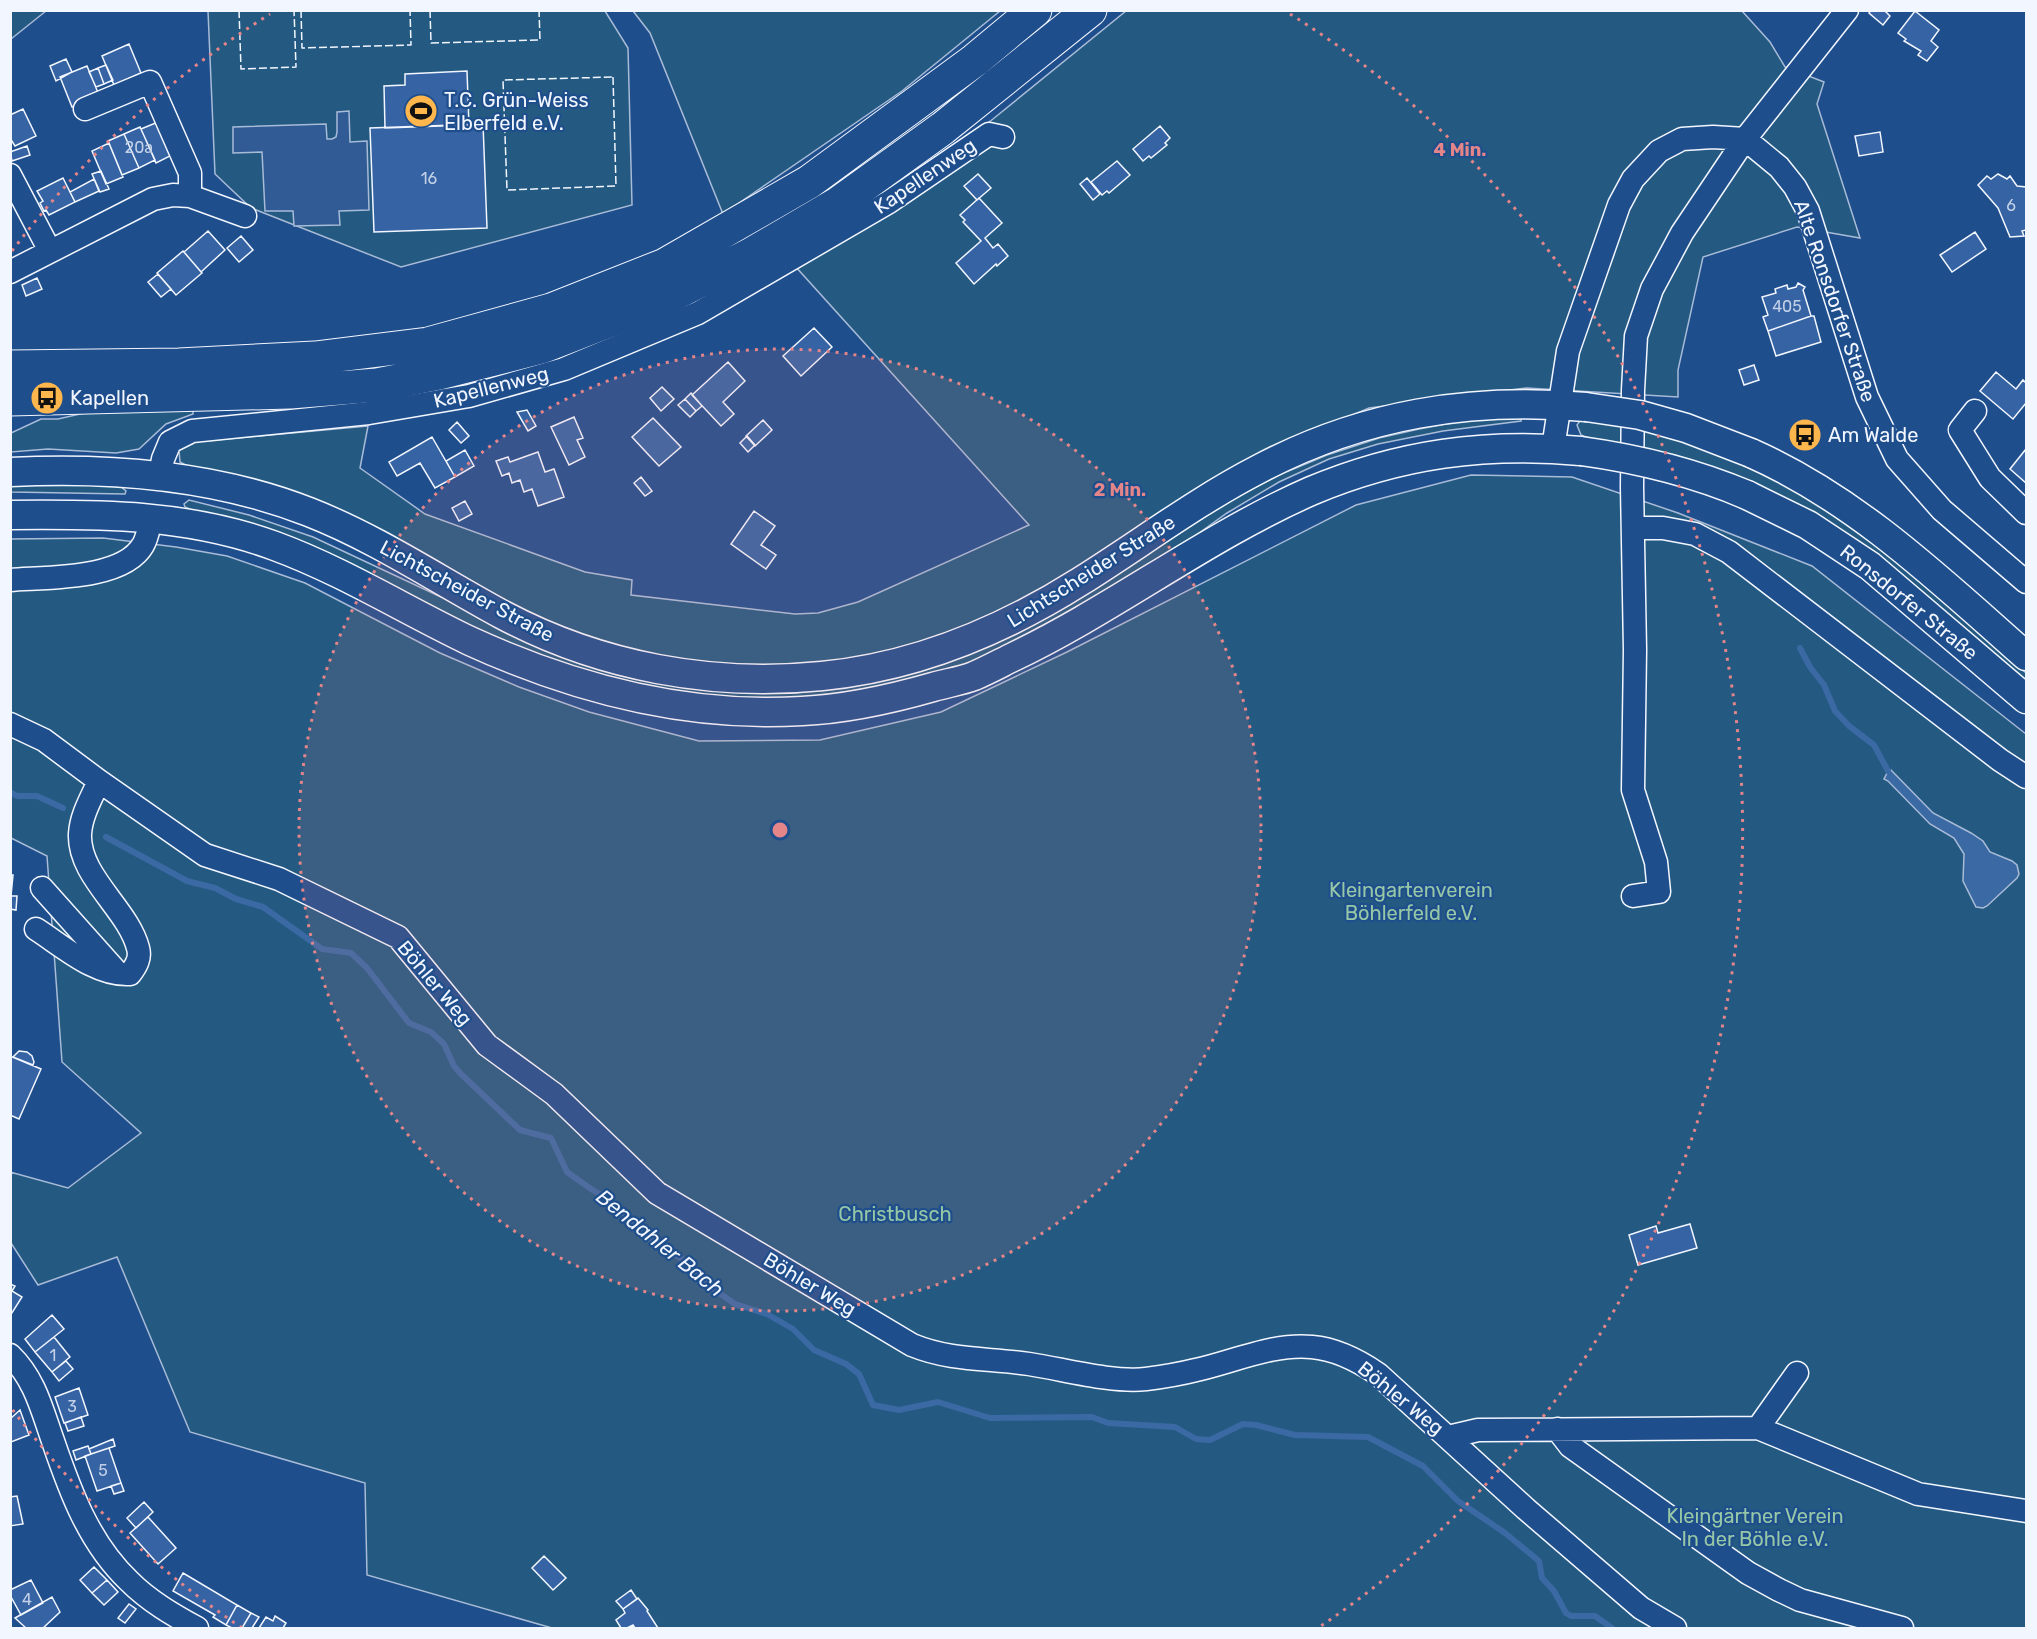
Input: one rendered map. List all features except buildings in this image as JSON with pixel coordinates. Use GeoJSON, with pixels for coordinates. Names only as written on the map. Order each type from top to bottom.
{"type":"FeatureCollection","features":[{"type":"Feature","properties":{"kind":"highway"},"geometry":{"type":"LineString","coordinates":[[10,367],[179,365],[315,358],[428,344],[551,310],[665,265],[809,182],[975,60],[1035,10]]}},
{"type":"Feature","properties":{"kind":"highway"},"geometry":{"type":"LineString","coordinates":[[10,399],[290,392],[377,385],[439,373],[541,347],[662,300],[750,255],[839,203],[943,128],[1090,10]]}},
{"type":"Feature","properties":{"kind":"main road","name":"Lichtscheider Straße"},"geometry":{"type":"LineString","coordinates":[[10,472],[101,471],[160,475],[239,490],[306,511],[381,545],[507,617],[583,650],[642,667],[672,672],[733,679],[781,679],[856,672],[904,662],[962,643],[1004,625],[1082,581],[1209,497],[1258,469],[1302,448],[1344,432],[1384,420],[1445,409],[1524,403],[1573,406]]}},
{"type":"Feature","properties":{"kind":"main road","name":"Ronsdorfer Straße"},"geometry":{"type":"LineString","coordinates":[[1573,406],[1652,418],[1709,436],[1751,453],[1796,476],[1841,503],[1883,533],[2026,656]]}},
{"type":"Feature","properties":{"kind":"main road","name":"Lichtscheider Straße"},"geometry":{"type":"LineString","coordinates":[[10,515],[151,518],[223,530],[273,545],[318,564],[469,640],[543,671],[597,689],[649,702],[699,710],[763,714],[810,711],[888,700],[972,676],[1051,639],[1262,516],[1311,492],[1355,475],[1417,458],[1463,450],[1553,448],[1581,451]]}},
{"type":"Feature","properties":{"kind":"main road","name":"Ronsdorfer Straße"},"geometry":{"type":"LineString","coordinates":[[1581,451],[1672,467],[1719,483],[1808,525],[1870,566],[2026,699]]}},
{"type":"Feature","properties":{"kind":"main road","name":"Kapellenweg"},"geometry":{"type":"LineString","coordinates":[[151,518],[160,475]]}},
{"type":"Feature","properties":{"kind":"street"},"geometry":{"type":"LineString","coordinates":[[1633,896],[1659,892],[1656,862],[1633,790],[1634,528],[1632,487],[1636,336],[1652,289],[1682,233],[1745,139],[1847,10]]}},
{"type":"Feature","properties":{"kind":"street"},"geometry":{"type":"LineString","coordinates":[[85,109],[150,82],[190,173],[190,196]]}},
{"type":"Feature","properties":{"kind":"street","name":"Kapellenweg"},"geometry":{"type":"LineString","coordinates":[[160,475],[170,442],[192,431],[369,413],[469,396],[564,369],[698,313],[889,202],[989,134],[1003,137]]}},
{"type":"Feature","properties":{"kind":"street"},"geometry":{"type":"LineString","coordinates":[[1553,448],[1573,406],[1568,351],[1618,205],[1633,179],[1659,151],[1682,139],[1713,137],[1745,139]]}},
{"type":"Feature","properties":{"kind":"street","name":"Alte Ronsdorfer Straße"},"geometry":{"type":"LineString","coordinates":[[1745,139],[1779,167],[1795,187],[1808,211],[1867,397],[1897,459],[1942,510],[2026,582]]}},
{"type":"Feature","properties":{"kind":"street"},"geometry":{"type":"LineString","coordinates":[[10,175],[50,251]]}},
{"type":"Feature","properties":{"kind":"street"},"geometry":{"type":"LineString","coordinates":[[10,272],[153,199],[173,195],[190,196],[245,216]]}},
{"type":"Feature","properties":{"kind":"street"},"geometry":{"type":"LineString","coordinates":[[1975,411],[1960,430],[1990,478],[2026,513]]}},
{"type":"Feature","properties":{"kind":"street","name":"Kapellenweg"},"geometry":{"type":"LineString","coordinates":[[10,580],[84,574],[122,565],[143,547],[151,518]]}},
{"type":"Feature","properties":{"kind":"street"},"geometry":{"type":"LineString","coordinates":[[1634,528],[1663,528],[1695,534],[1729,552],[2000,760],[2026,777]]}},
{"type":"Feature","properties":{"kind":"street","name":"Böhler Weg"},"geometry":{"type":"LineString","coordinates":[[10,724],[44,740],[205,855],[279,879],[398,937],[486,1045],[554,1094],[657,1193],[912,1345],[930,1352],[959,1358],[1144,1379],[1194,1371],[1291,1347],[1313,1347],[1360,1362],[1378,1374],[1526,1509],[1641,1608],[1675,1629]]}},
{"type":"Feature","properties":{"kind":"street"},"geometry":{"type":"LineString","coordinates":[[36,929],[93,966],[119,975],[130,974],[137,964],[139,950],[130,929],[89,867],[83,850],[80,834],[87,807],[99,781]]}},
{"type":"Feature","properties":{"kind":"street"},"geometry":{"type":"LineString","coordinates":[[42,888],[119,975]]}},
{"type":"Feature","properties":{"kind":"street"},"geometry":{"type":"LineString","coordinates":[[10,1355],[23,1367],[33,1386],[68,1485],[90,1530],[129,1581],[162,1608],[197,1629]]}},
{"type":"Feature","properties":{"kind":"street"},"geometry":{"type":"LineString","coordinates":[[1758,1428],[1797,1373]]}},
{"type":"Feature","properties":{"kind":"street"},"geometry":{"type":"LineString","coordinates":[[1448,1437],[1478,1430],[1758,1428],[1918,1494],[2026,1511]]}},
{"type":"Feature","properties":{"kind":"street"},"geometry":{"type":"LineString","coordinates":[[1557,1429],[1570,1446],[1748,1573],[1800,1600],[1902,1629]]}},
{"type":"Feature","properties":{"kind":"green space"},"geometry":{"type":"Polygon","coordinates":[[[11,10],[46,10],[46,11],[11,39],[11,10]]]}},
{"type":"Feature","properties":{"kind":"green space","name":"T.C. Grün-Weiss Elberfeld e.V."},"geometry":{"type":"Polygon","coordinates":[[[208,11],[605,11],[628,48],[632,205],[401,267],[251,208],[215,174],[208,11]]]}},
{"type":"Feature","properties":{"kind":"green space"},"geometry":{"type":"Polygon","coordinates":[[[633,11],[1000,11],[902,91],[723,214],[650,33],[633,11]]]}},
{"type":"Feature","properties":{"kind":"green space"},"geometry":{"type":"Polygon","coordinates":[[[1126,11],[1742,11],[1770,42],[1785,67],[1824,82],[1817,104],[1860,238],[1797,227],[1703,257],[1678,370],[1678,397],[1527,388],[1369,408],[1270,450],[1117,549],[968,629],[846,663],[775,669],[714,666],[636,653],[578,635],[180,462],[179,450],[183,443],[368,426],[360,468],[425,514],[585,572],[632,580],[631,595],[795,614],[818,613],[858,602],[1029,525],[795,266],[993,119],[1126,11]]]}},
{"type":"Feature","properties":{"kind":"green space"},"geometry":{"type":"Polygon","coordinates":[[[193,405],[193,414],[166,424],[139,449],[116,453],[48,449],[11,452],[11,433],[41,419],[58,419],[102,409],[193,405]]]}},
{"type":"Feature","properties":{"kind":"green space"},"geometry":{"type":"Polygon","coordinates":[[[1521,417],[1521,421],[1443,431],[1378,444],[1329,459],[1279,482],[1227,513],[1177,549],[1012,645],[960,667],[901,684],[801,700],[685,697],[550,661],[185,507],[184,504],[189,500],[249,515],[313,537],[458,605],[763,693],[795,693],[829,689],[1013,635],[1069,605],[1226,503],[1279,475],[1327,455],[1379,438],[1419,429],[1463,421],[1521,417]]]}},
{"type":"Feature","properties":{"kind":"green space"},"geometry":{"type":"Polygon","coordinates":[[[1581,419],[1682,439],[1744,464],[1789,487],[1872,543],[1950,606],[2026,673],[2026,682],[1885,560],[1822,518],[1649,450],[1585,437],[1581,435],[1577,425],[1581,419]]]}},
{"type":"Feature","properties":{"kind":"green space","name":"Christbusch"},"geometry":{"type":"Polygon","coordinates":[[[1471,475],[1572,477],[1678,513],[1812,566],[2026,734],[2026,1628],[552,1628],[367,1575],[365,1483],[190,1432],[117,1257],[38,1285],[11,1243],[10,1172],[68,1188],[141,1133],[62,1062],[47,856],[11,838],[11,539],[103,538],[227,556],[305,583],[440,653],[519,687],[589,712],[699,741],[820,740],[941,712],[1067,652],[1356,505],[1471,475]]]}},
{"type":"Feature","properties":{"kind":"green space"},"geometry":{"type":"Polygon","coordinates":[[[10,483],[120,486],[126,491],[125,494],[11,492],[10,483]]]}},
{"type":"Feature","properties":{"kind":"shaded area"},"geometry":{"type":"Polygon","coordinates":[[[349,111],[350,142],[367,141],[369,210],[339,211],[340,225],[294,226],[293,211],[265,211],[262,152],[233,153],[233,127],[326,124],[327,139],[332,139],[336,137],[337,132],[337,112],[349,111]]]}},
{"type":"Feature","properties":{"kind":"shaded area"},"geometry":{"type":"Polygon","coordinates":[[[1891,770],[1933,813],[1983,841],[1990,852],[2017,865],[2019,874],[2017,878],[1987,906],[1976,907],[1963,881],[1964,854],[1954,838],[1930,824],[1884,779],[1891,770]]]}},
{"type":"Feature","properties":{"kind":"waterway"},"geometry":{"type":"LineString","coordinates":[[1800,648],[1810,667],[1824,685],[1835,711],[1849,726],[1874,745],[1888,771]]}},
{"type":"Feature","properties":{"kind":"waterway","name":"Bendahler Bach"},"geometry":{"type":"LineString","coordinates":[[10,792],[17,796],[37,796],[63,808]]}},
{"type":"Feature","properties":{"kind":"waterway","name":"Bendahler Bach"},"geometry":{"type":"LineString","coordinates":[[106,837],[187,881],[215,888],[236,899],[263,907],[322,949],[351,953],[367,968],[409,1023],[431,1032],[444,1044],[454,1066],[461,1074],[520,1130],[551,1138],[567,1172],[612,1201],[644,1236],[687,1262],[712,1288],[735,1304],[767,1314],[793,1329],[814,1350],[846,1364],[859,1374],[873,1405],[899,1410],[938,1402],[990,1418],[1092,1417],[1108,1423],[1175,1427],[1196,1439],[1210,1440],[1243,1424],[1295,1435],[1368,1437],[1423,1466],[1458,1501],[1505,1533],[1539,1561],[1542,1578],[1554,1591],[1566,1613],[1571,1616],[1595,1616],[1612,1628]]}},
{"type":"Feature","properties":{"kind":"fence"},"geometry":{"type":"LineString","coordinates":[[239,10],[241,69],[296,67],[294,10]]}},
{"type":"Feature","properties":{"kind":"fence"},"geometry":{"type":"LineString","coordinates":[[301,10],[302,48],[411,45],[410,10]]}},
{"type":"Feature","properties":{"kind":"fence"},"geometry":{"type":"LineString","coordinates":[[430,10],[431,43],[540,40],[539,10]]}},
{"type":"Feature","properties":{"kind":"fence"},"geometry":{"type":"LineString","coordinates":[[613,77],[616,186],[507,190],[503,80],[613,77]]}},
{"type":"Feature","properties":{"kind":"place","name":"T.C. Grün-Weiss Elberfeld e.V."},"geometry":{"type":"Point","coordinates":[421,111]}},
{"type":"Feature","properties":{"kind":"place","name":"Kapellen"},"geometry":{"type":"Point","coordinates":[47,398]}},
{"type":"Feature","properties":{"kind":"place","name":"Am Walde"},"geometry":{"type":"Point","coordinates":[1805,435]}},
{"type":"Feature","properties":{"kind":"park label","name":"Kleingartenverein Böhlerfeld e.V."},"geometry":{"type":"Point","coordinates":[1411,902]}},
{"type":"Feature","properties":{"kind":"park label","name":"Kleingärtner Verein In der Böhle e.V."},"geometry":{"type":"Point","coordinates":[1755,1528]}}]}
